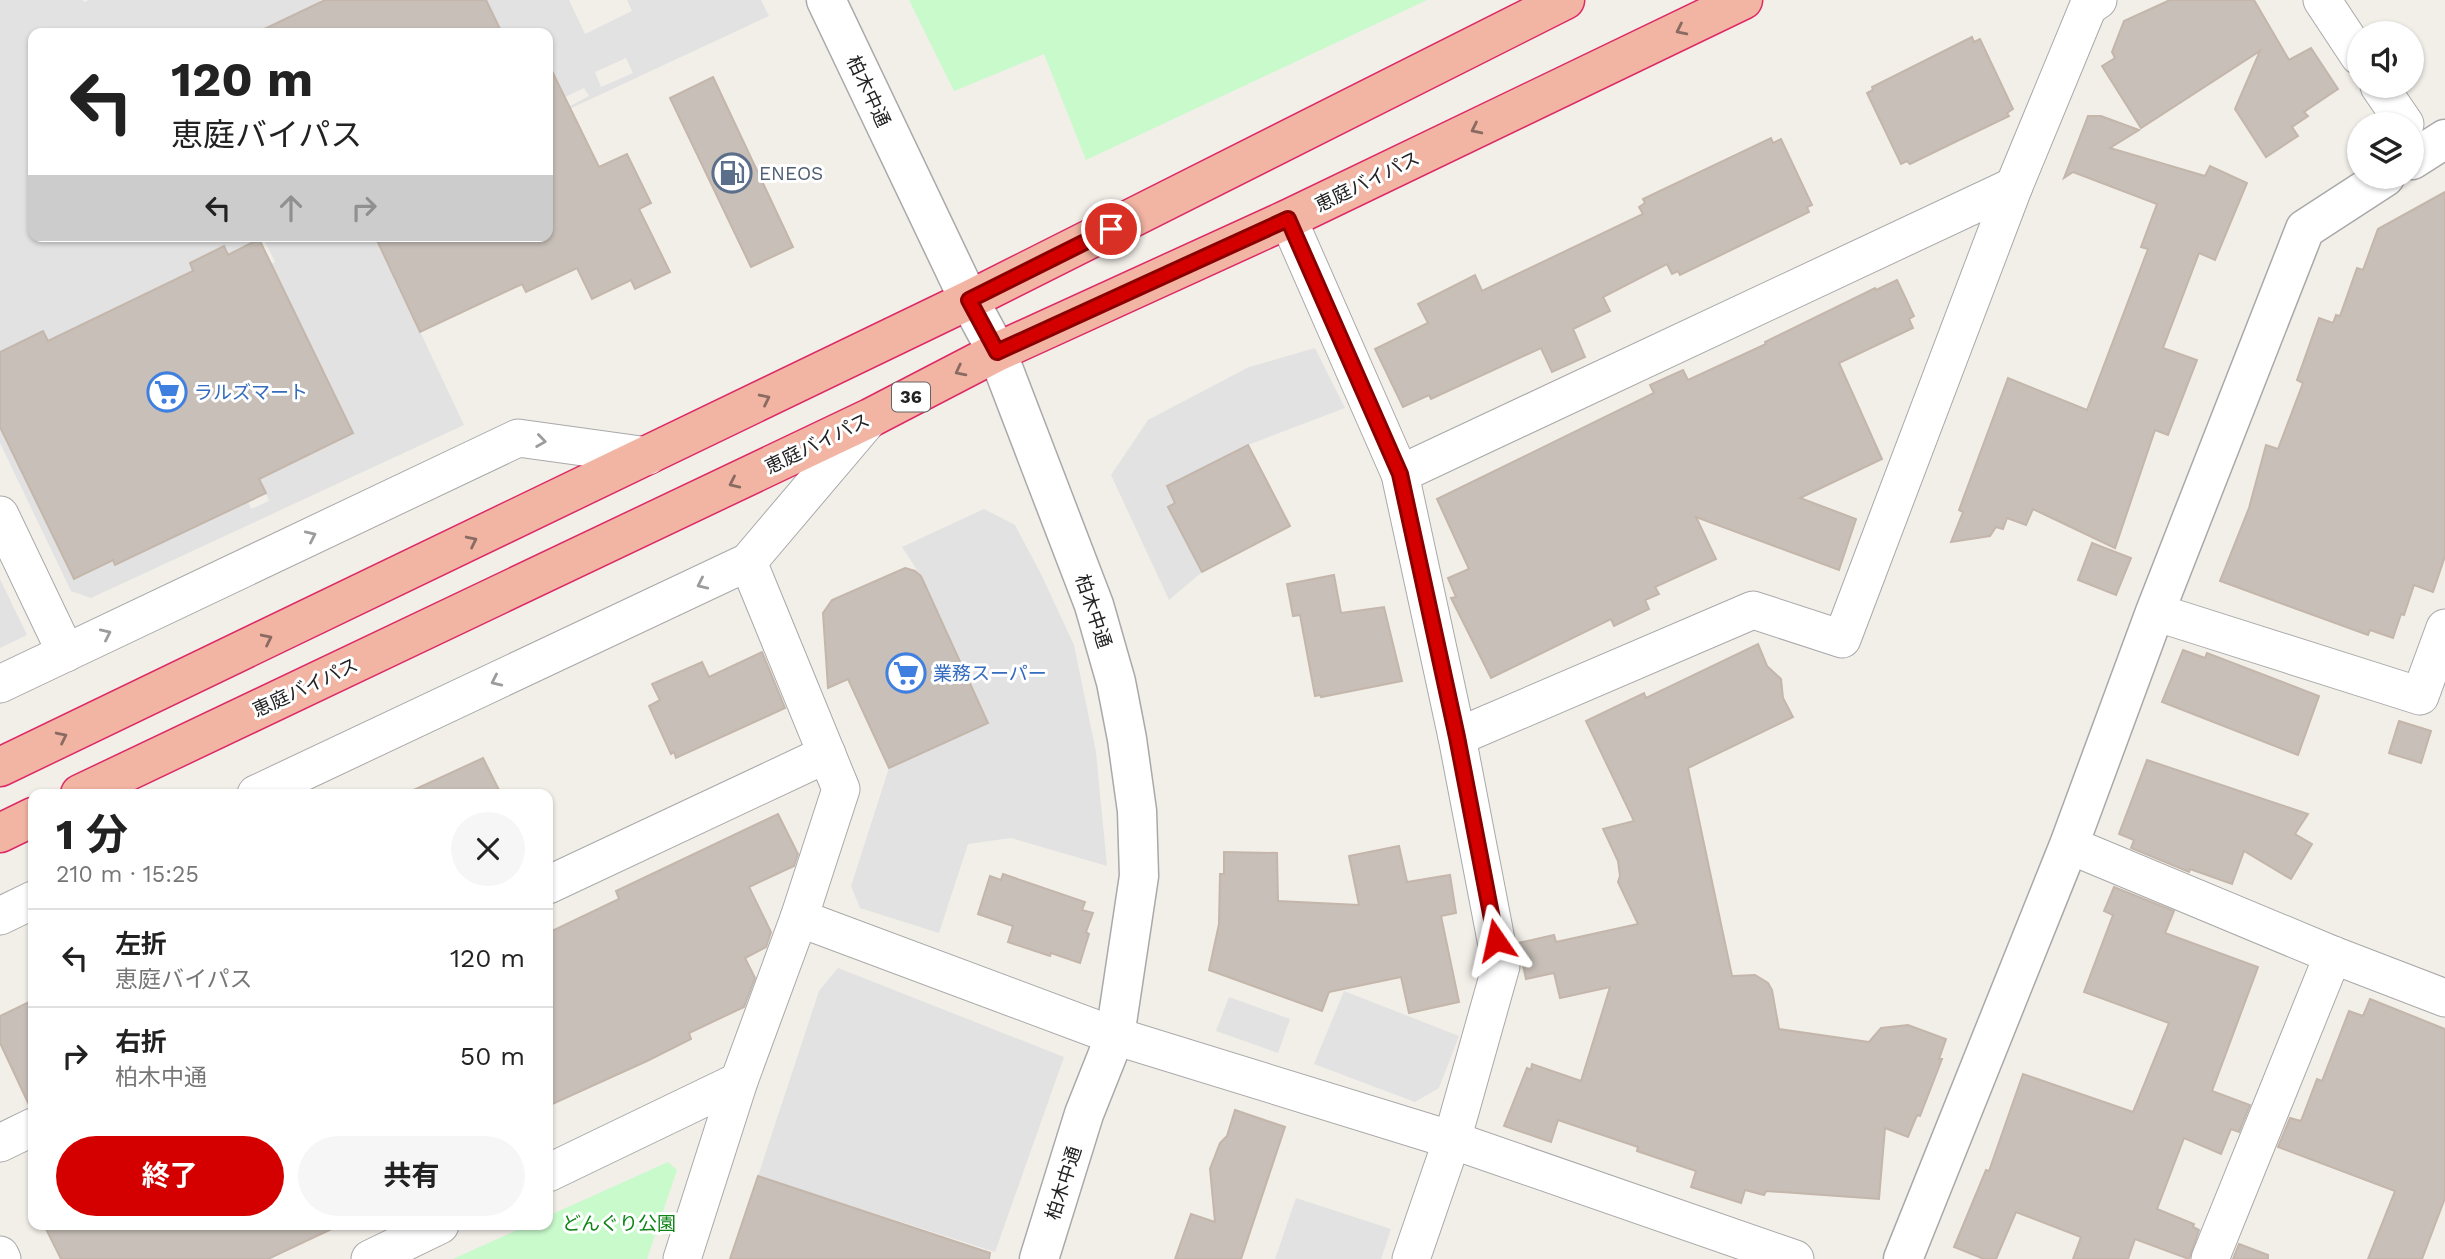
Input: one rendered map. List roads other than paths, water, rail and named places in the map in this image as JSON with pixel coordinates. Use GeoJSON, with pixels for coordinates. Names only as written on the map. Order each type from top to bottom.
{"type":"FeatureCollection","features":[{"type":"Feature","properties":{"kind":"highway"},"geometry":{"type":"LineString","coordinates":[[0,767],[969,300],[1565,0]]}},
{"type":"Feature","properties":{"kind":"highway","name":"恵庭バイパス"},"geometry":{"type":"LineString","coordinates":[[91,789],[870,418],[997,352],[1288,219],[1742,0]]}},
{"type":"Feature","properties":{"kind":"highway"},"geometry":{"type":"LineString","coordinates":[[0,833],[28,819]]}},
{"type":"Feature","properties":{"kind":"street","name":"柏木中通"},"geometry":{"type":"LineString","coordinates":[[826,0],[969,300],[997,352],[1094,604],[1116,682],[1127,739],[1137,811],[1139,876],[1115,1036],[1084,1114],[1038,1259]]}},
{"type":"Feature","properties":{"kind":"street"},"geometry":{"type":"LineString","coordinates":[[1457,737],[1753,610],[1842,639],[2014,186],[2088,7],[2098,0]]}},
{"type":"Feature","properties":{"kind":"street"},"geometry":{"type":"LineString","coordinates":[[2322,0],[2347,38]]}},
{"type":"Feature","properties":{"kind":"street"},"geometry":{"type":"LineString","coordinates":[[1400,474],[2014,186]]}},
{"type":"Feature","properties":{"kind":"street"},"geometry":{"type":"LineString","coordinates":[[1903,1259],[2069,845],[2155,612],[2305,229],[2367,189]]}},
{"type":"Feature","properties":{"kind":"street"},"geometry":{"type":"LineString","coordinates":[[1288,219],[1400,474],[1457,737],[1501,966],[1452,1140],[1411,1259]]}},
{"type":"Feature","properties":{"kind":"street"},"geometry":{"type":"LineString","coordinates":[[267,789],[748,562],[870,418]]}},
{"type":"Feature","properties":{"kind":"street"},"geometry":{"type":"LineString","coordinates":[[0,684],[518,438],[648,456]]}},
{"type":"Feature","properties":{"kind":"street"},"geometry":{"type":"LineString","coordinates":[[0,515],[66,653]]}},
{"type":"Feature","properties":{"kind":"street"},"geometry":{"type":"LineString","coordinates":[[682,1259],[739,1081],[799,918],[841,789],[748,562]]}},
{"type":"Feature","properties":{"kind":"street"},"geometry":{"type":"LineString","coordinates":[[2155,612],[2420,696],[2445,628]]}},
{"type":"Feature","properties":{"kind":"street"},"geometry":{"type":"LineString","coordinates":[[553,883],[827,754]]}},
{"type":"Feature","properties":{"kind":"street"},"geometry":{"type":"LineString","coordinates":[[2069,845],[2333,955],[2445,998]]}},
{"type":"Feature","properties":{"kind":"street"},"geometry":{"type":"LineString","coordinates":[[0,916],[28,902]]}},
{"type":"Feature","properties":{"kind":"street"},"geometry":{"type":"LineString","coordinates":[[799,918],[1115,1036],[1452,1140],[1796,1259]]}},
{"type":"Feature","properties":{"kind":"street"},"geometry":{"type":"LineString","coordinates":[[2210,1259],[2333,955]]}},
{"type":"Feature","properties":{"kind":"street"},"geometry":{"type":"LineString","coordinates":[[553,1171],[739,1081]]}},
{"type":"Feature","properties":{"kind":"street"},"geometry":{"type":"LineString","coordinates":[[0,1143],[28,1129]]}},
{"type":"Feature","properties":{"kind":"street"},"geometry":{"type":"LineString","coordinates":[[370,1259],[430,1230]]}},
{"type":"Feature","properties":{"kind":"place","name":"ENEOS"},"geometry":{"type":"Point","coordinates":[732,173]}},
{"type":"Feature","properties":{"kind":"place","name":"ラルズマート"},"geometry":{"type":"Point","coordinates":[167,392]}},
{"type":"Feature","properties":{"kind":"place","name":"業務スーパー"},"geometry":{"type":"Point","coordinates":[906,673]}},
{"type":"Feature","properties":{"kind":"park label","name":"どんぐり公園"},"geometry":{"type":"Point","coordinates":[619,1223]}}]}
